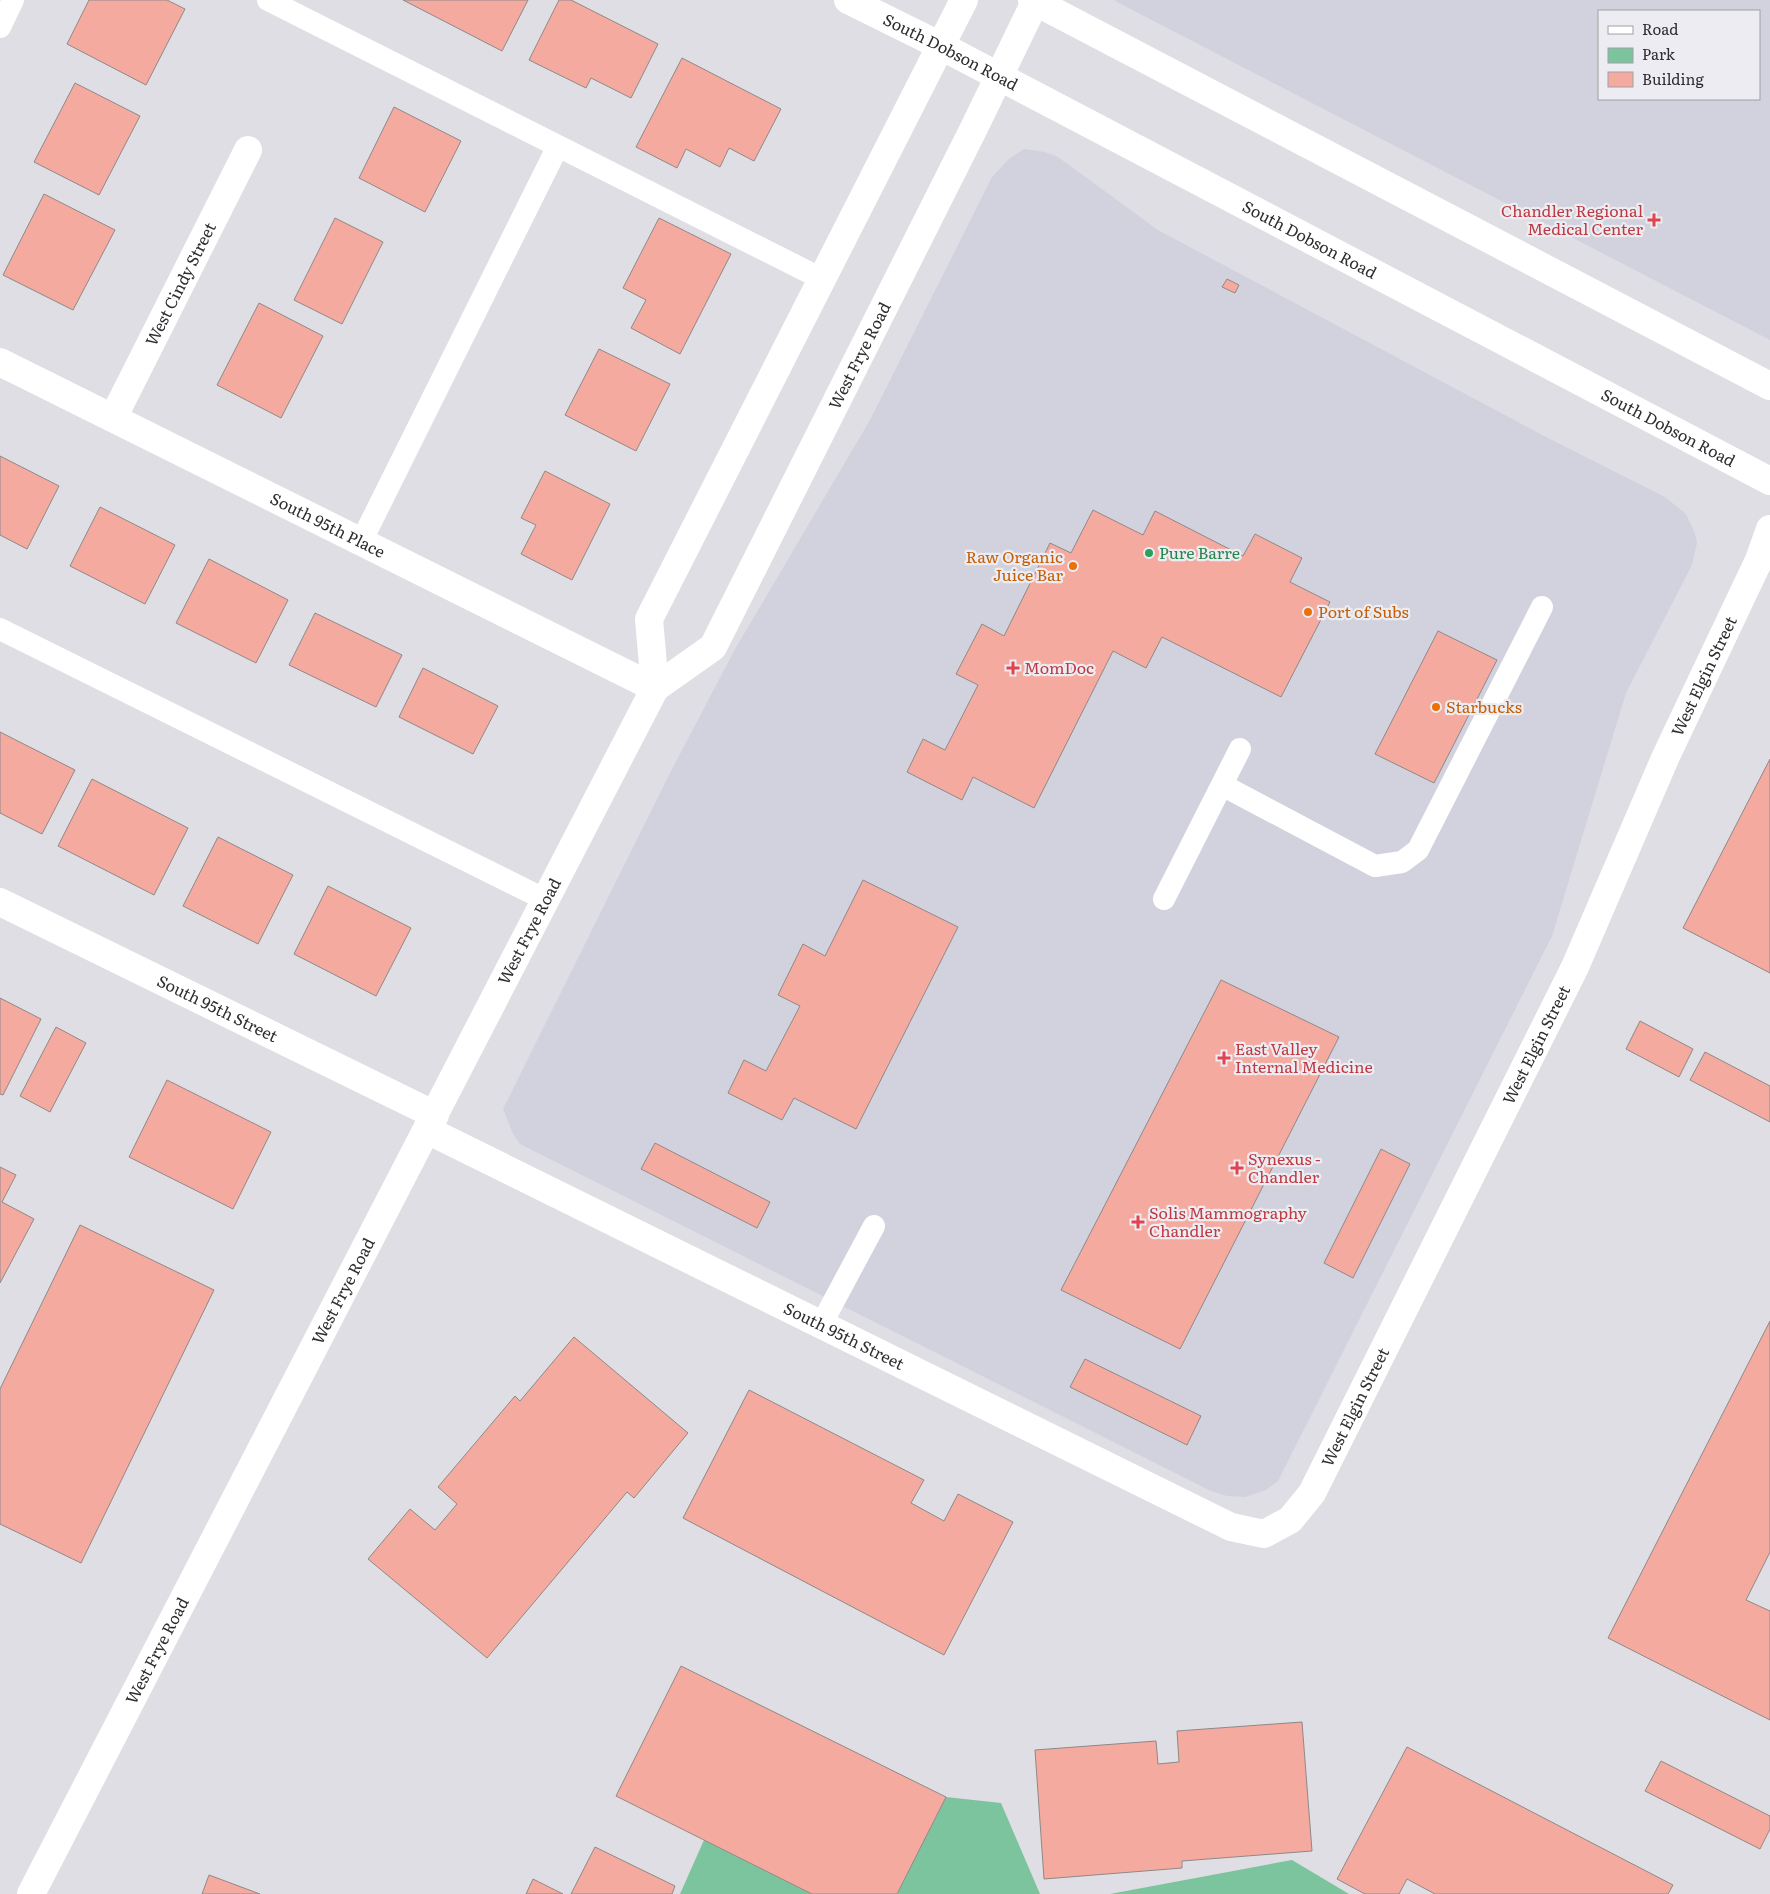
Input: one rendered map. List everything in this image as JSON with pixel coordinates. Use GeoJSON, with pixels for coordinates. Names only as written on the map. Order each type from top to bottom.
{"type":"FeatureCollection","features":[{"type":"Feature","properties":{"kind":"street","name":"South Dobson Road"},"geometry":{"type":"LineString","coordinates":[[848,0],[941,46],[1770,481]]}},
{"type":"Feature","properties":{"kind":"street"},"geometry":{"type":"LineString","coordinates":[[655,688],[650,619],[964,0]]}},
{"type":"Feature","properties":{"kind":"street"},"geometry":{"type":"LineString","coordinates":[[1035,1],[1770,386]]}},
{"type":"Feature","properties":{"kind":"street","name":"West Frye Road"},"geometry":{"type":"LineString","coordinates":[[31,1894],[655,688],[713,647],[999,77],[1035,1]]}},
{"type":"Feature","properties":{"kind":"street","name":"West Cindy Street"},"geometry":{"type":"LineString","coordinates":[[113,418],[248,150]]}},
{"type":"Feature","properties":{"kind":"street","name":"South 95th Place"},"geometry":{"type":"LineString","coordinates":[[0,362],[655,688]]}},
{"type":"Feature","properties":{"kind":"street","name":"West Elgin Street"},"geometry":{"type":"LineString","coordinates":[[1264,1534],[1290,1520],[1312,1493],[1575,967],[1666,756],[1759,560],[1770,529]]}},
{"type":"Feature","properties":{"kind":"street","name":"South 95th Street"},"geometry":{"type":"LineString","coordinates":[[0,902],[821,1325],[1231,1527],[1264,1534]]}},
{"type":"Feature","properties":{"kind":"lane"},"geometry":{"type":"LineString","coordinates":[[0,27],[14,0]]}},
{"type":"Feature","properties":{"kind":"lane"},"geometry":{"type":"LineString","coordinates":[[268,0],[822,279]]}},
{"type":"Feature","properties":{"kind":"lane"},"geometry":{"type":"LineString","coordinates":[[361,542],[558,146]]}},
{"type":"Feature","properties":{"kind":"lane"},"geometry":{"type":"LineString","coordinates":[[1222,785],[1375,866],[1402,862],[1418,850],[1542,607]]}},
{"type":"Feature","properties":{"kind":"lane"},"geometry":{"type":"LineString","coordinates":[[0,629],[546,900]]}},
{"type":"Feature","properties":{"kind":"lane"},"geometry":{"type":"LineString","coordinates":[[1164,899],[1240,749]]}},
{"type":"Feature","properties":{"kind":"lane"},"geometry":{"type":"LineString","coordinates":[[821,1325],[874,1226]]}},
{"type":"Feature","properties":{"kind":"shaded area","name":"Chandler Regional Medical Center"},"geometry":{"type":"Polygon","coordinates":[[[1115,0],[1770,0],[1770,340],[1117,2],[1115,0]]]}},
{"type":"Feature","properties":{"kind":"shaded area"},"geometry":{"type":"Polygon","coordinates":[[[1024,149],[1045,152],[1058,157],[1158,230],[1548,438],[1665,497],[1686,514],[1695,533],[1697,543],[1692,565],[1626,693],[1552,936],[1278,1481],[1266,1490],[1245,1497],[1227,1496],[1211,1491],[520,1144],[513,1134],[503,1109],[669,775],[734,651],[870,420],[992,177],[1010,158],[1024,149]]]}},
{"type":"Feature","properties":{"kind":"green space"},"geometry":{"type":"Polygon","coordinates":[[[946,1797],[1001,1803],[1040,1894],[897,1894],[946,1797]]]}},
{"type":"Feature","properties":{"kind":"green space"},"geometry":{"type":"Polygon","coordinates":[[[704,1840],[812,1894],[680,1894],[704,1840]]]}},
{"type":"Feature","properties":{"kind":"green space"},"geometry":{"type":"Polygon","coordinates":[[[1292,1860],[1349,1894],[1110,1894],[1292,1860]]]}},
{"type":"Feature","properties":{"kind":"building"},"geometry":{"type":"Polygon","coordinates":[[[89,0],[167,0],[185,9],[146,85],[67,44],[89,0]]]}},
{"type":"Feature","properties":{"kind":"building"},"geometry":{"type":"Polygon","coordinates":[[[403,0],[528,0],[502,51],[403,0]]]}},
{"type":"Feature","properties":{"kind":"building"},"geometry":{"type":"Polygon","coordinates":[[[559,0],[571,0],[658,44],[631,98],[591,78],[586,88],[529,60],[559,0]]]}},
{"type":"Feature","properties":{"kind":"building"},"geometry":{"type":"Polygon","coordinates":[[[682,58],[781,109],[754,161],[729,148],[720,167],[686,149],[677,168],[636,147],[682,58]]]}},
{"type":"Feature","properties":{"kind":"building"},"geometry":{"type":"Polygon","coordinates":[[[75,83],[140,116],[99,195],[34,162],[75,83]]]}},
{"type":"Feature","properties":{"kind":"building"},"geometry":{"type":"Polygon","coordinates":[[[394,107],[461,141],[425,212],[359,178],[394,107]]]}},
{"type":"Feature","properties":{"kind":"building"},"geometry":{"type":"Polygon","coordinates":[[[44,194],[115,230],[73,310],[3,275],[44,194]]]}},
{"type":"Feature","properties":{"kind":"building"},"geometry":{"type":"Polygon","coordinates":[[[335,218],[383,242],[342,324],[294,300],[335,218]]]}},
{"type":"Feature","properties":{"kind":"building"},"geometry":{"type":"Polygon","coordinates":[[[659,218],[731,254],[680,354],[631,328],[646,300],[623,288],[659,218]]]}},
{"type":"Feature","properties":{"kind":"building"},"geometry":{"type":"Polygon","coordinates":[[[1227,279],[1239,285],[1235,293],[1222,287],[1227,279]]]}},
{"type":"Feature","properties":{"kind":"building"},"geometry":{"type":"Polygon","coordinates":[[[259,303],[323,336],[281,418],[217,385],[259,303]]]}},
{"type":"Feature","properties":{"kind":"building"},"geometry":{"type":"Polygon","coordinates":[[[599,349],[670,384],[636,451],[565,415],[599,349]]]}},
{"type":"Feature","properties":{"kind":"building"},"geometry":{"type":"Polygon","coordinates":[[[0,456],[59,486],[27,549],[0,535],[0,456]]]}},
{"type":"Feature","properties":{"kind":"building"},"geometry":{"type":"Polygon","coordinates":[[[545,471],[610,504],[572,580],[521,554],[536,525],[521,518],[545,471]]]}},
{"type":"Feature","properties":{"kind":"building"},"geometry":{"type":"Polygon","coordinates":[[[100,507],[175,545],[145,604],[70,566],[100,507]]]}},
{"type":"Feature","properties":{"kind":"building"},"geometry":{"type":"Polygon","coordinates":[[[1093,510],[1143,535],[1155,511],[1243,556],[1255,534],[1302,558],[1290,582],[1330,602],[1281,697],[1162,637],[1146,668],[1113,651],[1034,808],[973,777],[962,800],[907,772],[923,739],[945,750],[978,685],[956,674],[982,624],[1004,636],[1050,543],[1071,553],[1093,510]]]}},
{"type":"Feature","properties":{"kind":"building"},"geometry":{"type":"Polygon","coordinates":[[[209,559],[288,600],[256,663],[176,623],[209,559]]]}},
{"type":"Feature","properties":{"kind":"building"},"geometry":{"type":"Polygon","coordinates":[[[315,613],[402,655],[376,707],[289,665],[315,613]]]}},
{"type":"Feature","properties":{"kind":"building","name":"Starbucks"},"geometry":{"type":"Polygon","coordinates":[[[1438,631],[1497,660],[1434,783],[1375,754],[1438,631]]]}},
{"type":"Feature","properties":{"kind":"building"},"geometry":{"type":"Polygon","coordinates":[[[423,668],[498,706],[473,754],[399,717],[423,668]]]}},
{"type":"Feature","properties":{"kind":"building"},"geometry":{"type":"Polygon","coordinates":[[[0,732],[75,770],[42,834],[0,813],[0,732]]]}},
{"type":"Feature","properties":{"kind":"building"},"geometry":{"type":"Polygon","coordinates":[[[1770,759],[1770,973],[1683,928],[1770,759]]]}},
{"type":"Feature","properties":{"kind":"building"},"geometry":{"type":"Polygon","coordinates":[[[92,779],[188,828],[154,895],[58,846],[92,779]]]}},
{"type":"Feature","properties":{"kind":"building"},"geometry":{"type":"Polygon","coordinates":[[[218,837],[293,875],[258,944],[183,906],[218,837]]]}},
{"type":"Feature","properties":{"kind":"building"},"geometry":{"type":"Polygon","coordinates":[[[863,880],[958,927],[856,1129],[794,1098],[782,1120],[728,1093],[744,1060],[766,1071],[800,1006],[778,995],[803,944],[825,956],[863,880]]]}},
{"type":"Feature","properties":{"kind":"building"},"geometry":{"type":"Polygon","coordinates":[[[328,886],[411,928],[376,996],[294,954],[328,886]]]}},
{"type":"Feature","properties":{"kind":"building"},"geometry":{"type":"Polygon","coordinates":[[[1221,980],[1339,1037],[1180,1349],[1061,1290],[1221,980]]]}},
{"type":"Feature","properties":{"kind":"building"},"geometry":{"type":"Polygon","coordinates":[[[0,998],[41,1019],[3,1095],[0,1094],[0,998]]]}},
{"type":"Feature","properties":{"kind":"building"},"geometry":{"type":"Polygon","coordinates":[[[1640,1021],[1693,1049],[1679,1077],[1626,1049],[1640,1021]]]}},
{"type":"Feature","properties":{"kind":"building"},"geometry":{"type":"Polygon","coordinates":[[[56,1027],[86,1043],[50,1112],[20,1096],[56,1027]]]}},
{"type":"Feature","properties":{"kind":"building"},"geometry":{"type":"Polygon","coordinates":[[[1705,1052],[1770,1086],[1770,1122],[1690,1080],[1705,1052]]]}},
{"type":"Feature","properties":{"kind":"building"},"geometry":{"type":"Polygon","coordinates":[[[167,1080],[271,1132],[233,1209],[129,1157],[167,1080]]]}},
{"type":"Feature","properties":{"kind":"building"},"geometry":{"type":"Polygon","coordinates":[[[655,1143],[770,1202],[757,1228],[641,1169],[655,1143]]]}},
{"type":"Feature","properties":{"kind":"building"},"geometry":{"type":"Polygon","coordinates":[[[1381,1149],[1410,1164],[1353,1278],[1324,1263],[1381,1149]]]}},
{"type":"Feature","properties":{"kind":"building"},"geometry":{"type":"Polygon","coordinates":[[[0,1167],[16,1175],[2,1202],[34,1219],[0,1283],[0,1167]]]}},
{"type":"Feature","properties":{"kind":"building"},"geometry":{"type":"Polygon","coordinates":[[[80,1225],[214,1290],[81,1563],[0,1524],[0,1389],[80,1225]]]}},
{"type":"Feature","properties":{"kind":"building"},"geometry":{"type":"Polygon","coordinates":[[[1770,1321],[1770,1552],[1746,1600],[1770,1611],[1770,1720],[1608,1638],[1770,1321]]]}},
{"type":"Feature","properties":{"kind":"building"},"geometry":{"type":"Polygon","coordinates":[[[574,1337],[688,1433],[634,1498],[627,1492],[487,1658],[368,1559],[410,1509],[435,1530],[457,1504],[438,1487],[515,1396],[520,1401],[574,1337]]]}},
{"type":"Feature","properties":{"kind":"building"},"geometry":{"type":"Polygon","coordinates":[[[1085,1359],[1201,1416],[1187,1445],[1070,1387],[1085,1359]]]}},
{"type":"Feature","properties":{"kind":"building"},"geometry":{"type":"Polygon","coordinates":[[[749,1390],[924,1480],[911,1503],[944,1521],[958,1494],[1013,1522],[944,1655],[683,1518],[749,1390]]]}},
{"type":"Feature","properties":{"kind":"building"},"geometry":{"type":"Polygon","coordinates":[[[681,1666],[946,1797],[897,1894],[812,1894],[616,1796],[681,1666]]]}},
{"type":"Feature","properties":{"kind":"building"},"geometry":{"type":"Polygon","coordinates":[[[1302,1722],[1312,1851],[1182,1861],[1182,1868],[1044,1879],[1035,1750],[1156,1741],[1158,1764],[1179,1762],[1177,1731],[1302,1722]]]}},
{"type":"Feature","properties":{"kind":"building"},"geometry":{"type":"Polygon","coordinates":[[[1407,1747],[1673,1885],[1668,1894],[1435,1894],[1407,1879],[1399,1894],[1365,1894],[1337,1879],[1407,1747]]]}},
{"type":"Feature","properties":{"kind":"building"},"geometry":{"type":"Polygon","coordinates":[[[1661,1761],[1770,1816],[1770,1829],[1760,1849],[1645,1791],[1661,1761]]]}},
{"type":"Feature","properties":{"kind":"building"},"geometry":{"type":"Polygon","coordinates":[[[595,1847],[675,1886],[672,1894],[571,1894],[595,1847]]]}},
{"type":"Feature","properties":{"kind":"building"},"geometry":{"type":"Polygon","coordinates":[[[209,1875],[260,1894],[202,1894],[209,1875]]]}},
{"type":"Feature","properties":{"kind":"building"},"geometry":{"type":"Polygon","coordinates":[[[533,1879],[563,1894],[526,1894],[533,1879]]]}},
{"type":"Feature","properties":{"kind":"place","name":"Chandler Regional Medical Center"},"geometry":{"type":"Point","coordinates":[1654,220]}},
{"type":"Feature","properties":{"kind":"place","name":"Pure Barre"},"geometry":{"type":"Point","coordinates":[1149,553]}},
{"type":"Feature","properties":{"kind":"place","name":"Raw Organic Juice Bar"},"geometry":{"type":"Point","coordinates":[1073,566]}},
{"type":"Feature","properties":{"kind":"place","name":"Port of Subs"},"geometry":{"type":"Point","coordinates":[1308,612]}},
{"type":"Feature","properties":{"kind":"place","name":"MomDoc"},"geometry":{"type":"Point","coordinates":[1013,668]}},
{"type":"Feature","properties":{"kind":"place","name":"Starbucks"},"geometry":{"type":"Point","coordinates":[1436,707]}},
{"type":"Feature","properties":{"kind":"place","name":"East Valley Internal Medicine"},"geometry":{"type":"Point","coordinates":[1224,1058]}},
{"type":"Feature","properties":{"kind":"place","name":"Synexus - Chandler"},"geometry":{"type":"Point","coordinates":[1237,1168]}},
{"type":"Feature","properties":{"kind":"place","name":"Solis Mammography Chandler"},"geometry":{"type":"Point","coordinates":[1138,1222]}}]}
